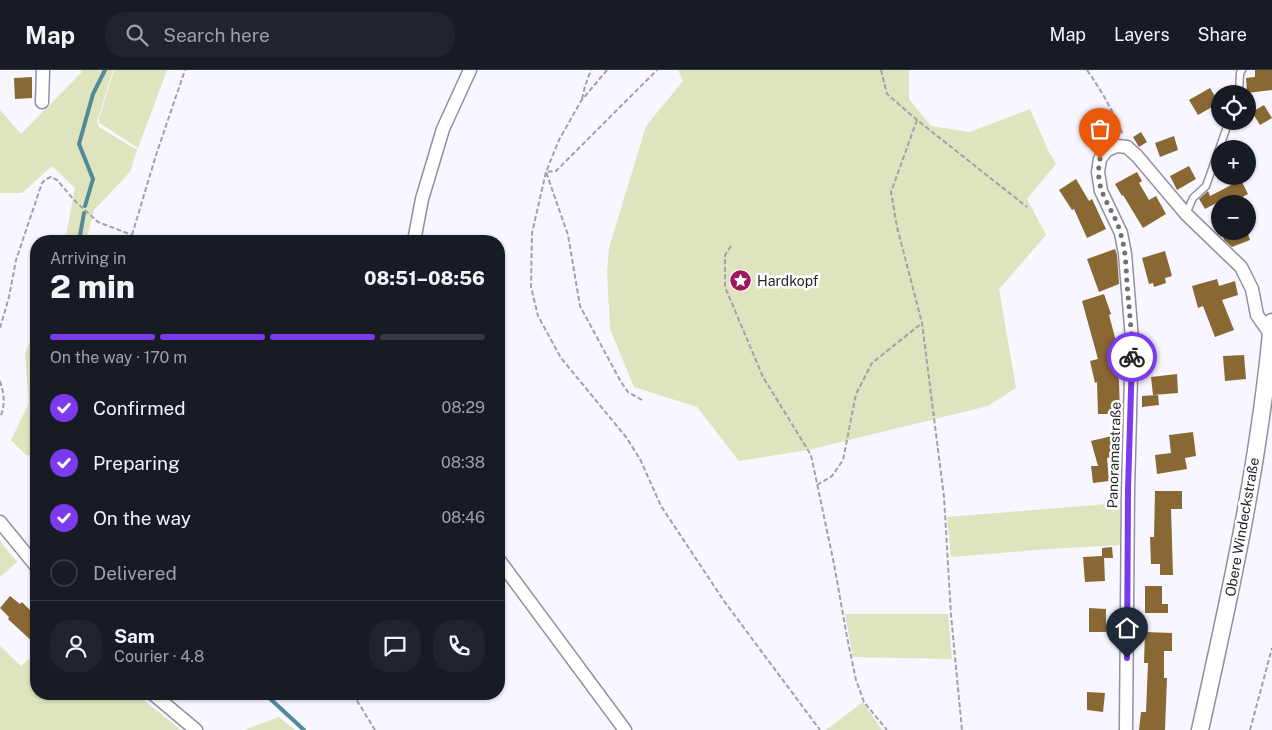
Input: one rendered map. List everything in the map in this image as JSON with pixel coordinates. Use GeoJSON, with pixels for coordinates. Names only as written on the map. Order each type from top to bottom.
{"type":"FeatureCollection","features":[{"type":"Feature","properties":{"kind":"street"},"geometry":{"type":"LineString","coordinates":[[42,102],[43,70]]}},
{"type":"Feature","properties":{"kind":"street"},"geometry":{"type":"LineString","coordinates":[[415,235],[422,199],[443,129],[470,70]]}},
{"type":"Feature","properties":{"kind":"street","name":"Panoramastraße"},"geometry":{"type":"LineString","coordinates":[[1126,730],[1128,490],[1132,338],[1125,254],[1121,233],[1101,191],[1098,172],[1100,159],[1107,150],[1117,146],[1127,147]]}},
{"type":"Feature","properties":{"kind":"street"},"geometry":{"type":"LineString","coordinates":[[1127,147],[1137,156],[1186,214],[1241,267],[1252,288],[1257,315],[1271,328]]}},
{"type":"Feature","properties":{"kind":"street","name":"Obere Windeckstraße"},"geometry":{"type":"LineString","coordinates":[[1200,730],[1227,610],[1252,477],[1271,328]]}},
{"type":"Feature","properties":{"kind":"street"},"geometry":{"type":"LineString","coordinates":[[0,522],[30,559]]}},
{"type":"Feature","properties":{"kind":"street"},"geometry":{"type":"LineString","coordinates":[[505,568],[625,730]]}},
{"type":"Feature","properties":{"kind":"street"},"geometry":{"type":"LineString","coordinates":[[160,700],[196,730]]}},
{"type":"Feature","properties":{"kind":"lane"},"geometry":{"type":"LineString","coordinates":[[1239,85],[1242,70]]}},
{"type":"Feature","properties":{"kind":"lane"},"geometry":{"type":"LineString","coordinates":[[1186,214],[1193,198],[1206,186],[1227,130]]}},
{"type":"Feature","properties":{"kind":"path"},"geometry":{"type":"LineString","coordinates":[[132,235],[156,155],[185,70]]}},
{"type":"Feature","properties":{"kind":"path"},"geometry":{"type":"LineString","coordinates":[[581,101],[591,70]]}},
{"type":"Feature","properties":{"kind":"path"},"geometry":{"type":"LineString","coordinates":[[607,70],[581,101],[559,140],[546,172],[532,232],[531,287],[538,316],[562,358],[626,437],[640,458],[661,506],[724,601],[820,730]]}},
{"type":"Feature","properties":{"kind":"path"},"geometry":{"type":"LineString","coordinates":[[546,172],[556,171],[657,70]]}},
{"type":"Feature","properties":{"kind":"path"},"geometry":{"type":"LineString","coordinates":[[881,70],[887,94],[1027,207]]}},
{"type":"Feature","properties":{"kind":"path"},"geometry":{"type":"LineString","coordinates":[[1087,70],[1116,119],[1127,147]]}},
{"type":"Feature","properties":{"kind":"path"},"geometry":{"type":"LineString","coordinates":[[917,120],[891,192],[897,227],[922,323],[944,497],[951,615],[962,730]]}},
{"type":"Feature","properties":{"kind":"path"},"geometry":{"type":"LineString","coordinates":[[546,172],[568,235],[580,306],[620,382],[628,392],[642,400]]}},
{"type":"Feature","properties":{"kind":"path"},"geometry":{"type":"LineString","coordinates":[[0,328],[9,297],[16,260],[42,183],[46,179],[51,177],[57,180],[75,201],[98,222],[130,235]]}},
{"type":"Feature","properties":{"kind":"path"},"geometry":{"type":"LineString","coordinates":[[731,246],[725,255],[725,288],[763,377],[811,455],[856,680],[864,702],[887,730]]}},
{"type":"Feature","properties":{"kind":"path"},"geometry":{"type":"LineString","coordinates":[[817,485],[832,476],[843,460],[856,394],[872,363],[922,323]]}},
{"type":"Feature","properties":{"kind":"path"},"geometry":{"type":"LineString","coordinates":[[0,381],[4,410],[0,417]]}},
{"type":"Feature","properties":{"kind":"path"},"geometry":{"type":"LineString","coordinates":[[1250,730],[1272,648]]}},
{"type":"Feature","properties":{"kind":"path"},"geometry":{"type":"LineString","coordinates":[[357,700],[375,730]]}},
{"type":"Feature","properties":{"kind":"green space"},"geometry":{"type":"Polygon","coordinates":[[[81,70],[113,70],[97,122],[99,127],[137,150],[130,172],[94,210],[88,235],[66,235],[75,188],[52,166],[22,193],[0,193],[0,110],[21,134],[81,73],[81,70]]]}},
{"type":"Feature","properties":{"kind":"green space"},"geometry":{"type":"Polygon","coordinates":[[[114,70],[167,70],[138,148],[98,122],[114,70]]]}},
{"type":"Feature","properties":{"kind":"green space"},"geometry":{"type":"Polygon","coordinates":[[[678,70],[909,70],[909,99],[931,126],[970,132],[1030,109],[1056,164],[1027,199],[1046,235],[999,289],[1016,388],[988,406],[808,450],[739,461],[697,407],[634,387],[610,329],[607,272],[609,248],[646,126],[683,81],[678,70]]]}},
{"type":"Feature","properties":{"kind":"green space"},"geometry":{"type":"Polygon","coordinates":[[[30,342],[30,455],[26,455],[11,440],[29,403],[25,354],[30,342]]]}},
{"type":"Feature","properties":{"kind":"green space"},"geometry":{"type":"Polygon","coordinates":[[[1120,503],[1120,545],[951,557],[947,517],[1120,503]]]}},
{"type":"Feature","properties":{"kind":"green space"},"geometry":{"type":"Polygon","coordinates":[[[0,541],[17,562],[0,577],[0,541]]]}},
{"type":"Feature","properties":{"kind":"green space"},"geometry":{"type":"Polygon","coordinates":[[[845,614],[948,614],[952,659],[853,657],[845,614]]]}},
{"type":"Feature","properties":{"kind":"green space"},"geometry":{"type":"Polygon","coordinates":[[[0,646],[21,666],[30,658],[30,700],[144,700],[181,730],[0,730],[0,646]]]}},
{"type":"Feature","properties":{"kind":"green space"},"geometry":{"type":"Polygon","coordinates":[[[863,702],[882,730],[826,730],[863,702]]]}},
{"type":"Feature","properties":{"kind":"green space"},"geometry":{"type":"Polygon","coordinates":[[[279,717],[295,730],[244,730],[279,717]]]}},
{"type":"Feature","properties":{"kind":"building"},"geometry":{"type":"Polygon","coordinates":[[[1255,70],[1272,70],[1272,90],[1256,92],[1256,85],[1246,85],[1246,78],[1255,77],[1255,70]]]}},
{"type":"Feature","properties":{"kind":"building"},"geometry":{"type":"Polygon","coordinates":[[[32,77],[32,98],[15,99],[14,78],[32,77]]]}},
{"type":"Feature","properties":{"kind":"building"},"geometry":{"type":"Polygon","coordinates":[[[1210,88],[1211,90],[1211,108],[1198,115],[1189,100],[1210,88]]]}},
{"type":"Feature","properties":{"kind":"building"},"geometry":{"type":"Polygon","coordinates":[[[1264,105],[1272,118],[1260,125],[1256,118],[1256,110],[1264,105]]]}},
{"type":"Feature","properties":{"kind":"building"},"geometry":{"type":"Polygon","coordinates":[[[1141,132],[1147,142],[1139,147],[1133,137],[1141,132]]]}},
{"type":"Feature","properties":{"kind":"building"},"geometry":{"type":"Polygon","coordinates":[[[1174,136],[1178,150],[1160,157],[1155,143],[1174,136]]]}},
{"type":"Feature","properties":{"kind":"building"},"geometry":{"type":"Polygon","coordinates":[[[1189,166],[1196,179],[1177,190],[1170,176],[1189,166]]]}},
{"type":"Feature","properties":{"kind":"building"},"geometry":{"type":"Polygon","coordinates":[[[1137,172],[1142,181],[1139,183],[1149,200],[1156,196],[1166,214],[1143,228],[1115,184],[1137,172]]]}},
{"type":"Feature","properties":{"kind":"building"},"geometry":{"type":"Polygon","coordinates":[[[1076,179],[1089,201],[1092,199],[1106,229],[1087,238],[1074,209],[1072,210],[1059,190],[1076,179]]]}},
{"type":"Feature","properties":{"kind":"building"},"geometry":{"type":"Polygon","coordinates":[[[1231,185],[1244,185],[1248,194],[1246,195],[1212,195],[1231,185]]]}},
{"type":"Feature","properties":{"kind":"building"},"geometry":{"type":"Polygon","coordinates":[[[1208,191],[1211,206],[1205,209],[1199,199],[1208,191]]]}},
{"type":"Feature","properties":{"kind":"building"},"geometry":{"type":"Polygon","coordinates":[[[1224,240],[1250,240],[1232,247],[1224,240]]]}},
{"type":"Feature","properties":{"kind":"building"},"geometry":{"type":"Polygon","coordinates":[[[1115,249],[1119,284],[1099,292],[1087,259],[1115,249]]]}},
{"type":"Feature","properties":{"kind":"building"},"geometry":{"type":"Polygon","coordinates":[[[1165,251],[1172,276],[1165,278],[1166,283],[1154,287],[1153,283],[1149,284],[1142,258],[1165,251]]]}},
{"type":"Feature","properties":{"kind":"building"},"geometry":{"type":"Polygon","coordinates":[[[1217,279],[1219,286],[1235,281],[1238,295],[1222,300],[1234,330],[1215,337],[1203,306],[1198,308],[1192,286],[1217,279]]]}},
{"type":"Feature","properties":{"kind":"building"},"geometry":{"type":"Polygon","coordinates":[[[1104,294],[1111,314],[1109,315],[1117,345],[1111,346],[1119,381],[1120,414],[1098,414],[1097,382],[1095,383],[1090,361],[1098,359],[1082,301],[1104,294]]]}},
{"type":"Feature","properties":{"kind":"building"},"geometry":{"type":"Polygon","coordinates":[[[1244,355],[1246,379],[1225,381],[1223,356],[1244,355]]]}},
{"type":"Feature","properties":{"kind":"building"},"geometry":{"type":"Polygon","coordinates":[[[1177,374],[1178,393],[1153,395],[1151,377],[1177,374]]]}},
{"type":"Feature","properties":{"kind":"building"},"geometry":{"type":"Polygon","coordinates":[[[1158,395],[1159,405],[1142,407],[1142,396],[1158,395]]]}},
{"type":"Feature","properties":{"kind":"building"},"geometry":{"type":"Polygon","coordinates":[[[1193,432],[1196,456],[1185,458],[1187,469],[1157,474],[1155,455],[1171,453],[1169,435],[1193,432]]]}},
{"type":"Feature","properties":{"kind":"building"},"geometry":{"type":"Polygon","coordinates":[[[1112,436],[1117,456],[1107,458],[1109,481],[1093,483],[1091,466],[1098,466],[1091,441],[1112,436]]]}},
{"type":"Feature","properties":{"kind":"building"},"geometry":{"type":"Polygon","coordinates":[[[1155,491],[1182,491],[1182,509],[1171,509],[1173,575],[1160,575],[1160,564],[1151,564],[1150,537],[1154,537],[1155,491]]]}},
{"type":"Feature","properties":{"kind":"building"},"geometry":{"type":"Polygon","coordinates":[[[1112,547],[1113,558],[1104,558],[1105,581],[1085,582],[1083,557],[1102,556],[1102,548],[1112,547]]]}},
{"type":"Feature","properties":{"kind":"building"},"geometry":{"type":"Polygon","coordinates":[[[1145,586],[1162,586],[1162,604],[1168,604],[1168,613],[1145,613],[1145,586]]]}},
{"type":"Feature","properties":{"kind":"building"},"geometry":{"type":"Polygon","coordinates":[[[10,596],[20,604],[22,602],[30,610],[30,639],[8,619],[9,617],[0,608],[10,596]]]}},
{"type":"Feature","properties":{"kind":"building"},"geometry":{"type":"Polygon","coordinates":[[[1089,608],[1106,609],[1106,632],[1089,632],[1089,608]]]}},
{"type":"Feature","properties":{"kind":"building"},"geometry":{"type":"Polygon","coordinates":[[[1145,632],[1172,633],[1172,651],[1164,651],[1164,678],[1167,678],[1165,730],[1139,730],[1141,712],[1146,712],[1148,663],[1144,663],[1145,632]]]}},
{"type":"Feature","properties":{"kind":"building"},"geometry":{"type":"Polygon","coordinates":[[[1087,692],[1105,693],[1103,712],[1087,710],[1087,692]]]}},
{"type":"Feature","properties":{"kind":"waterway"},"geometry":{"type":"LineString","coordinates":[[85,206],[93,179],[79,144],[93,94],[105,70]]}},
{"type":"Feature","properties":{"kind":"waterway"},"geometry":{"type":"LineString","coordinates":[[80,235],[84,213]]}},
{"type":"Feature","properties":{"kind":"waterway"},"geometry":{"type":"LineString","coordinates":[[272,700],[304,730]]}},
{"type":"Feature","properties":{"kind":"way so far"},"geometry":{"type":"LineString","coordinates":[[1100,159],[1098,172],[1101,191],[1121,233],[1125,254],[1132,357]]}},
{"type":"Feature","properties":{"kind":"place","name":"Hardkopf"},"geometry":{"type":"Point","coordinates":[741,281]}},
{"type":"Feature","properties":{"kind":"route"},"geometry":{"type":"LineString","coordinates":[[1127,658],[1128,490],[1132,357]]}}]}
